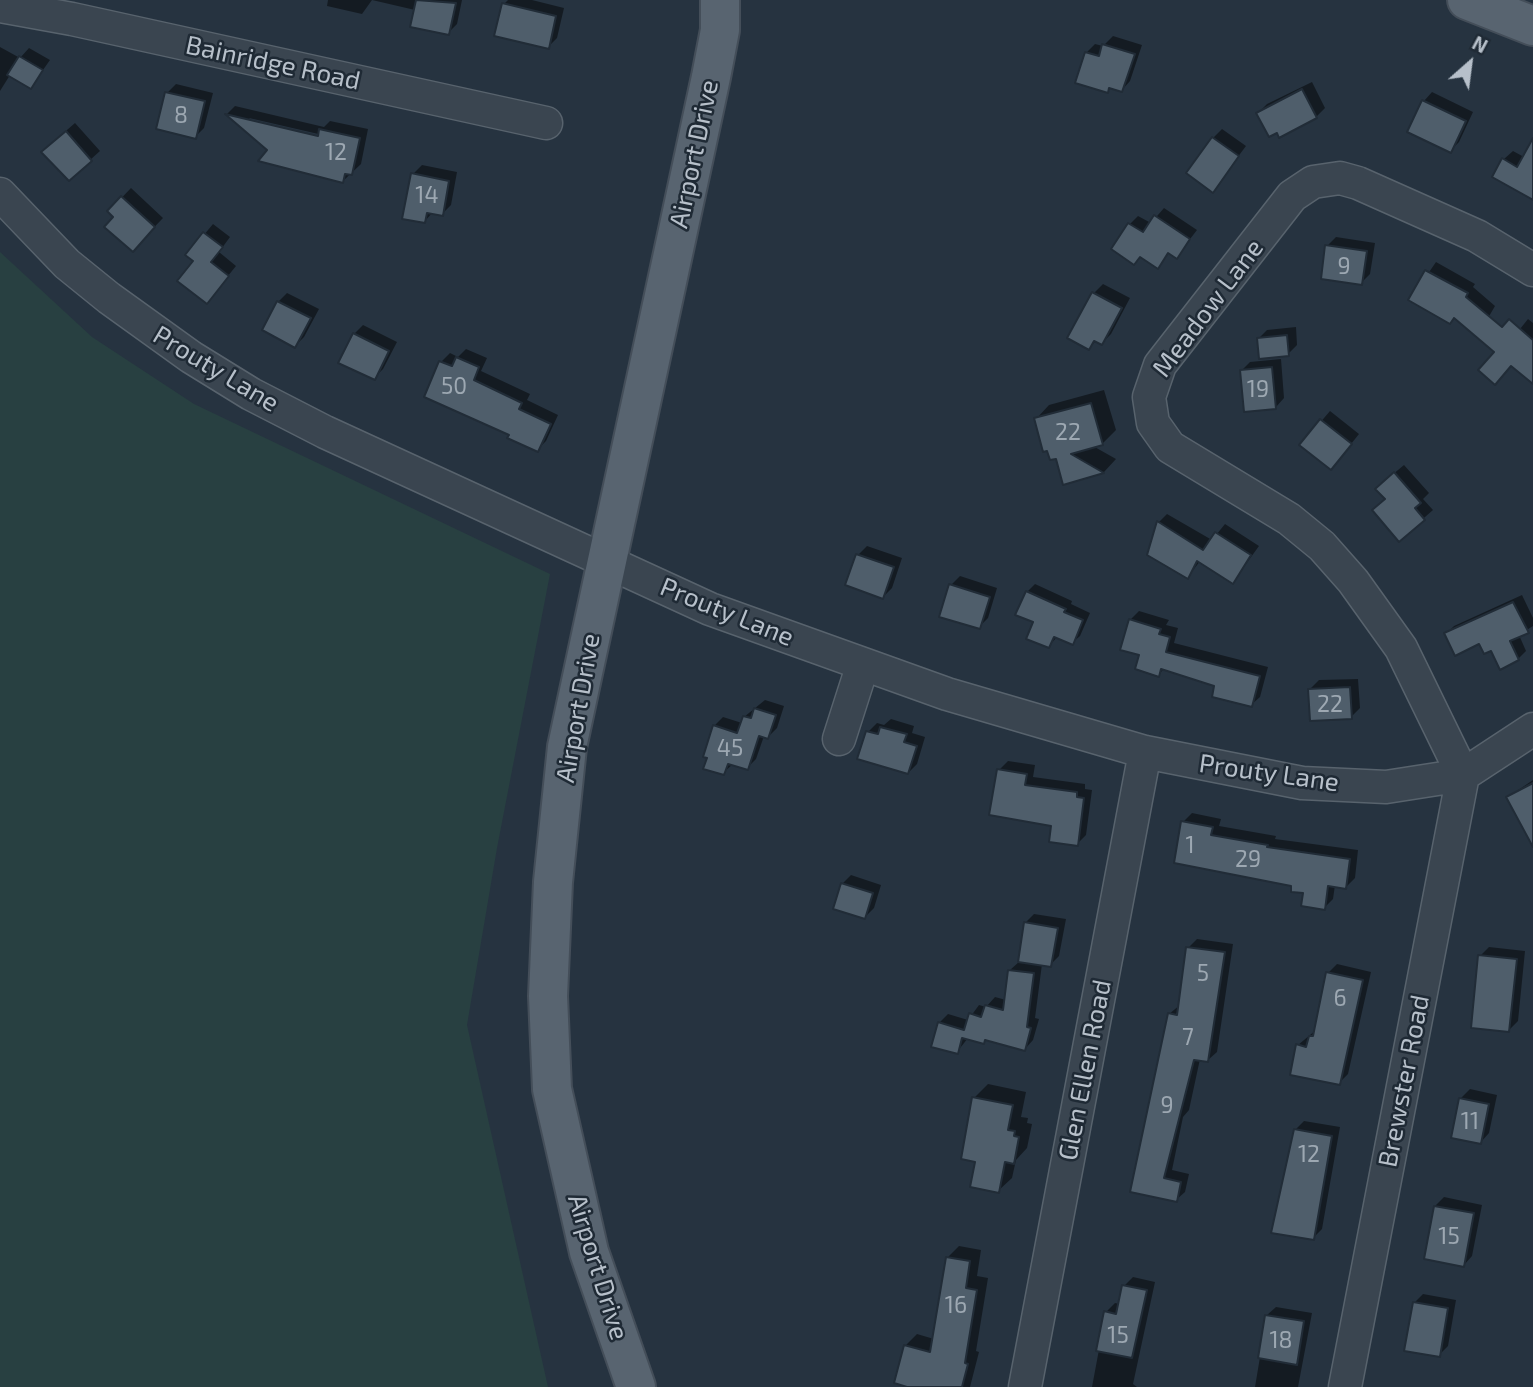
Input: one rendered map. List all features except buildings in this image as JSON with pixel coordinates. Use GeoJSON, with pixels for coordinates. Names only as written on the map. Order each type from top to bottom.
{"type":"FeatureCollection","features":[{"type":"Feature","properties":{"kind":"main road","name":"Airport Drive"},"geometry":{"type":"LineString","coordinates":[[636,1387],[586,1238],[562,1144],[552,1090],[549,1043],[552,895],[567,747],[720,15],[744,0]]}},
{"type":"Feature","properties":{"kind":"main road"},"geometry":{"type":"LineString","coordinates":[[1467,0],[1533,26]]}},
{"type":"Feature","properties":{"kind":"street","name":"Bainridge Road"},"geometry":{"type":"LineString","coordinates":[[0,6],[546,122]]}},
{"type":"Feature","properties":{"kind":"street","name":"Meadow Lane"},"geometry":{"type":"LineString","coordinates":[[1463,775],[1401,648],[1353,581],[1305,530],[1170,447],[1153,423],[1149,397],[1160,365],[1292,195],[1312,182],[1340,178],[1359,183],[1476,236],[1533,270]]}},
{"type":"Feature","properties":{"kind":"street","name":"Prouty Lane"},"geometry":{"type":"LineString","coordinates":[[0,194],[67,264],[143,324],[215,373],[325,432],[710,609],[947,694],[1145,752],[1302,783],[1386,787],[1463,775],[1533,729]]}},
{"type":"Feature","properties":{"kind":"street"},"geometry":{"type":"LineString","coordinates":[[839,739],[863,664]]}},
{"type":"Feature","properties":{"kind":"street","name":"Glen Ellen Road"},"geometry":{"type":"LineString","coordinates":[[1025,1387],[1145,752]]}},
{"type":"Feature","properties":{"kind":"street","name":"Brewster Road"},"geometry":{"type":"LineString","coordinates":[[1345,1387],[1463,775]]}},
{"type":"Feature","properties":{"kind":"green space"},"geometry":{"type":"Polygon","coordinates":[[[0,252],[92,337],[194,404],[550,574],[497,848],[467,1025],[548,1387],[0,1387],[0,252]]]}}]}
